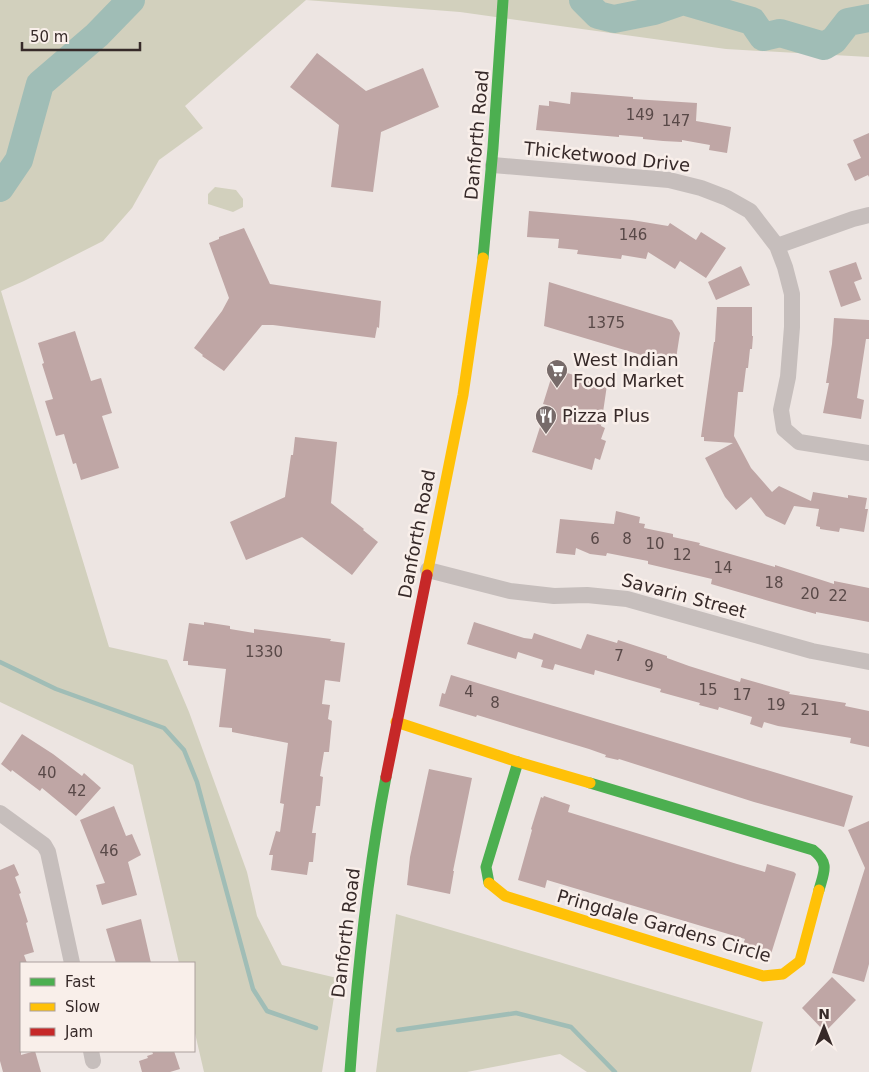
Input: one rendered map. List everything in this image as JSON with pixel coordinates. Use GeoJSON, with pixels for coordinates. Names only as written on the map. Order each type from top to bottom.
{"type":"FeatureCollection","features":[{"type":"Feature","properties":{"kind":"main road","name":"Danforth Road"},"geometry":{"type":"LineString","coordinates":[[350,1072],[357,978],[379,813],[428,570],[474,326],[493,165],[504,0]]}},
{"type":"Feature","properties":{"kind":"main road","name":"Pringdale Gardens Circle"},"geometry":{"type":"LineString","coordinates":[[396,722],[518,762],[808,847],[823,860],[824,872],[800,961],[783,974],[763,976],[505,896],[489,883],[486,867],[518,762]]}},
{"type":"Feature","properties":{"kind":"street","name":"Thicketwood Drive"},"geometry":{"type":"LineString","coordinates":[[493,165],[668,180],[701,188],[727,198],[750,211],[777,246],[792,294],[792,328],[788,377],[781,410],[784,429],[799,442],[869,453]]}},
{"type":"Feature","properties":{"kind":"street"},"geometry":{"type":"LineString","coordinates":[[777,246],[853,219],[869,216]]}},
{"type":"Feature","properties":{"kind":"street","name":"Savarin Street"},"geometry":{"type":"LineString","coordinates":[[428,570],[510,591],[554,596],[587,595],[627,599],[812,651],[869,662]]}},
{"type":"Feature","properties":{"kind":"street"},"geometry":{"type":"LineString","coordinates":[[0,813],[44,845],[48,852],[72,962]]}},
{"type":"Feature","properties":{"kind":"shaded area"},"geometry":{"type":"Polygon","coordinates":[[[0,0],[306,0],[185,106],[203,128],[159,160],[132,208],[103,241],[1,291],[109,647],[167,660],[189,712],[247,872],[257,916],[282,965],[337,978],[322,1072],[204,1072],[195,1033],[195,962],[179,962],[133,765],[0,702],[0,0]]]}},
{"type":"Feature","properties":{"kind":"shaded area"},"geometry":{"type":"Polygon","coordinates":[[[306,0],[869,0],[869,57],[726,49],[460,12],[306,0]]]}},
{"type":"Feature","properties":{"kind":"shaded area"},"geometry":{"type":"Polygon","coordinates":[[[215,187],[236,190],[243,199],[243,207],[233,212],[208,204],[208,194],[215,187]]]}},
{"type":"Feature","properties":{"kind":"shaded area"},"geometry":{"type":"Polygon","coordinates":[[[396,914],[763,1022],[751,1072],[587,1072],[560,1054],[467,1072],[376,1072],[396,914]]]}},
{"type":"Feature","properties":{"kind":"building"},"geometry":{"type":"Polygon","coordinates":[[[317,53],[366,91],[423,68],[439,107],[381,132],[373,192],[331,187],[339,125],[290,87],[317,53]]]}},
{"type":"Feature","properties":{"kind":"building"},"geometry":{"type":"Polygon","coordinates":[[[571,92],[633,97],[633,99],[697,103],[696,121],[731,127],[727,153],[709,150],[710,145],[682,140],[682,142],[663,141],[643,139],[643,137],[619,135],[619,137],[536,130],[539,105],[549,106],[549,101],[570,104],[571,92]]]}},
{"type":"Feature","properties":{"kind":"building"},"geometry":{"type":"Polygon","coordinates":[[[869,133],[869,177],[868,175],[855,181],[847,164],[861,158],[853,140],[869,133]]]}},
{"type":"Feature","properties":{"kind":"building"},"geometry":{"type":"Polygon","coordinates":[[[529,211],[632,220],[668,226],[670,223],[696,240],[701,232],[726,248],[706,278],[680,261],[675,269],[648,252],[646,259],[622,255],[621,259],[577,254],[578,250],[558,248],[559,239],[527,237],[529,211]]]}},
{"type":"Feature","properties":{"kind":"building"},"geometry":{"type":"Polygon","coordinates":[[[244,228],[270,284],[381,301],[379,328],[377,327],[375,338],[262,325],[224,371],[202,356],[194,348],[222,311],[229,298],[209,243],[219,239],[219,237],[244,228]]]}},
{"type":"Feature","properties":{"kind":"building"},"geometry":{"type":"Polygon","coordinates":[[[856,262],[862,279],[854,282],[861,300],[841,307],[829,271],[856,262]]]}},
{"type":"Feature","properties":{"kind":"building"},"geometry":{"type":"Polygon","coordinates":[[[741,266],[750,285],[716,300],[708,282],[741,266]]]}},
{"type":"Feature","properties":{"kind":"building"},"geometry":{"type":"Polygon","coordinates":[[[549,282],[672,320],[680,333],[675,365],[544,326],[549,282]]]}},
{"type":"Feature","properties":{"kind":"building"},"geometry":{"type":"Polygon","coordinates":[[[717,307],[752,307],[752,349],[750,349],[748,368],[746,368],[743,392],[738,392],[734,436],[751,468],[772,492],[779,486],[811,501],[813,492],[848,498],[848,495],[867,498],[865,509],[868,509],[864,532],[840,528],[839,532],[820,529],[820,527],[816,526],[819,509],[794,506],[785,525],[766,516],[751,497],[736,510],[725,497],[705,458],[733,443],[704,441],[704,437],[701,437],[715,342],[717,307]]]}},
{"type":"Feature","properties":{"kind":"building"},"geometry":{"type":"Polygon","coordinates":[[[834,318],[869,320],[869,339],[866,339],[857,398],[864,400],[861,419],[823,413],[829,383],[826,383],[834,318]]]}},
{"type":"Feature","properties":{"kind":"building"},"geometry":{"type":"Polygon","coordinates":[[[75,331],[91,381],[101,378],[112,413],[102,416],[119,468],[81,480],[76,463],[73,464],[64,434],[56,436],[45,401],[53,399],[42,364],[44,363],[38,343],[75,331]]]}},
{"type":"Feature","properties":{"kind":"building"},"geometry":{"type":"Polygon","coordinates":[[[554,369],[607,385],[601,426],[605,428],[601,439],[606,441],[600,460],[595,458],[592,470],[532,452],[547,405],[543,404],[554,369]]]}},
{"type":"Feature","properties":{"kind":"building"},"geometry":{"type":"Polygon","coordinates":[[[295,437],[337,442],[331,503],[378,542],[352,575],[302,537],[246,560],[230,522],[285,497],[295,437]]]}},
{"type":"Feature","properties":{"kind":"building"},"geometry":{"type":"Polygon","coordinates":[[[616,511],[640,517],[639,523],[645,524],[644,528],[673,534],[673,537],[700,543],[699,545],[775,567],[775,565],[834,584],[834,581],[869,588],[869,622],[816,612],[816,614],[783,605],[711,584],[712,579],[648,564],[648,561],[607,553],[606,556],[590,554],[576,548],[575,555],[556,553],[560,519],[614,524],[616,511]]]}},
{"type":"Feature","properties":{"kind":"building"},"geometry":{"type":"Polygon","coordinates":[[[204,622],[230,626],[230,629],[254,633],[254,629],[331,639],[330,641],[345,643],[340,682],[325,680],[322,704],[330,705],[328,719],[332,721],[329,752],[324,752],[320,776],[323,777],[320,806],[316,806],[312,833],[316,833],[313,862],[309,862],[307,875],[271,870],[273,855],[269,855],[276,831],[280,832],[284,804],[280,803],[288,743],[232,732],[232,728],[219,727],[226,669],[188,665],[188,661],[183,661],[189,623],[204,625],[204,622]]]}},
{"type":"Feature","properties":{"kind":"building"},"geometry":{"type":"Polygon","coordinates":[[[474,622],[524,638],[532,639],[534,633],[581,649],[587,634],[617,643],[618,640],[740,682],[741,678],[790,692],[789,694],[846,703],[845,706],[869,711],[869,747],[850,743],[851,738],[764,722],[762,728],[750,724],[752,717],[719,707],[718,710],[699,705],[700,703],[660,692],[661,689],[595,670],[594,675],[555,664],[553,670],[541,667],[543,660],[518,652],[516,659],[467,644],[474,622]]]}},
{"type":"Feature","properties":{"kind":"building"},"geometry":{"type":"Polygon","coordinates":[[[451,675],[853,796],[844,827],[754,802],[619,759],[605,757],[606,755],[589,749],[477,715],[476,717],[439,706],[442,693],[445,694],[451,675]]]}},
{"type":"Feature","properties":{"kind":"building"},"geometry":{"type":"Polygon","coordinates":[[[22,734],[82,776],[84,773],[101,788],[76,816],[42,788],[40,791],[1,764],[22,734]]]}},
{"type":"Feature","properties":{"kind":"building"},"geometry":{"type":"Polygon","coordinates":[[[429,769],[472,778],[450,894],[407,885],[410,857],[429,769]]]}},
{"type":"Feature","properties":{"kind":"building"},"geometry":{"type":"Polygon","coordinates":[[[544,796],[570,805],[568,812],[737,864],[765,872],[767,864],[794,872],[796,874],[771,954],[742,947],[745,939],[547,880],[545,888],[518,880],[531,829],[541,797],[543,798],[544,796]]]}},
{"type":"Feature","properties":{"kind":"building"},"geometry":{"type":"Polygon","coordinates":[[[114,806],[126,836],[132,834],[141,855],[128,862],[137,895],[102,905],[96,885],[105,883],[80,820],[114,806]]]}},
{"type":"Feature","properties":{"kind":"building"},"geometry":{"type":"Polygon","coordinates":[[[869,821],[869,964],[864,982],[832,973],[865,868],[848,830],[869,821]]]}},
{"type":"Feature","properties":{"kind":"building"},"geometry":{"type":"Polygon","coordinates":[[[14,864],[19,875],[15,877],[21,893],[19,894],[28,922],[26,923],[34,952],[24,955],[27,962],[20,962],[20,1052],[21,1055],[35,1052],[41,1072],[3,1072],[0,1061],[0,870],[14,864]]]}},
{"type":"Feature","properties":{"kind":"building"},"geometry":{"type":"Polygon","coordinates":[[[141,919],[151,962],[116,962],[106,929],[141,919]]]}},
{"type":"Feature","properties":{"kind":"building"},"geometry":{"type":"Polygon","coordinates":[[[832,977],[856,1000],[825,1032],[802,1008],[832,977]]]}},
{"type":"Feature","properties":{"kind":"building"},"geometry":{"type":"Polygon","coordinates":[[[152,1052],[174,1052],[180,1069],[170,1072],[142,1072],[139,1061],[153,1054],[152,1052]]]}},
{"type":"Feature","properties":{"kind":"waterway"},"geometry":{"type":"LineString","coordinates":[[0,188],[19,160],[40,84],[97,35],[131,0]]}},
{"type":"Feature","properties":{"kind":"waterway"},"geometry":{"type":"LineString","coordinates":[[583,0],[598,15],[614,19],[654,11],[683,1],[752,21],[763,37],[780,33],[824,46],[834,40],[848,22],[869,18]]}},
{"type":"Feature","properties":{"kind":"waterway"},"geometry":{"type":"LineString","coordinates":[[0,662],[56,689],[164,728],[184,750],[197,782],[253,989],[267,1011],[316,1028]]}},
{"type":"Feature","properties":{"kind":"waterway"},"geometry":{"type":"LineString","coordinates":[[398,1030],[516,1013],[571,1027],[615,1072]]}},
{"type":"Feature","properties":{"kind":"traffic: fast"},"geometry":{"type":"LineString","coordinates":[[483,258],[503,0]]}},
{"type":"Feature","properties":{"kind":"traffic: fast"},"geometry":{"type":"LineString","coordinates":[[489,883],[486,867],[518,762]]}},
{"type":"Feature","properties":{"kind":"traffic: fast"},"geometry":{"type":"LineString","coordinates":[[350,1072],[356,998],[373,850],[386,777]]}},
{"type":"Feature","properties":{"kind":"traffic: fast"},"geometry":{"type":"LineString","coordinates":[[590,783],[813,850],[822,859],[824,864],[824,873],[819,890]]}},
{"type":"Feature","properties":{"kind":"traffic: slow"},"geometry":{"type":"LineString","coordinates":[[427,575],[463,395],[483,258]]}},
{"type":"Feature","properties":{"kind":"traffic: slow"},"geometry":{"type":"LineString","coordinates":[[396,722],[518,762],[590,783]]}},
{"type":"Feature","properties":{"kind":"traffic: slow"},"geometry":{"type":"LineString","coordinates":[[489,883],[505,896],[763,976],[783,974],[800,961],[819,890]]}},
{"type":"Feature","properties":{"kind":"traffic: jam"},"geometry":{"type":"LineString","coordinates":[[386,777],[427,575]]}},
{"type":"Feature","properties":{"kind":"place","name":"West Indian Food Market"},"geometry":{"type":"Point","coordinates":[557,389]}},
{"type":"Feature","properties":{"kind":"place","name":"Pizza Plus"},"geometry":{"type":"Point","coordinates":[546,435]}}]}
